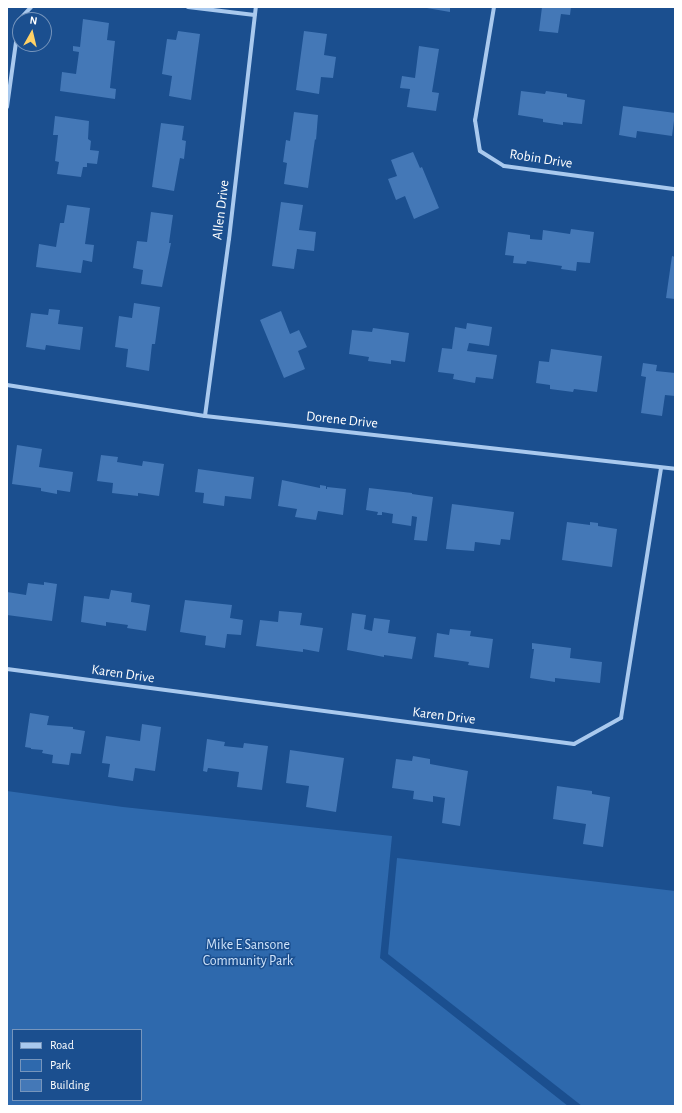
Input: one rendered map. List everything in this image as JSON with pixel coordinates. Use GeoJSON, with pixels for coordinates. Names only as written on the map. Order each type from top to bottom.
{"type":"FeatureCollection","features":[{"type":"Feature","properties":{"kind":"street"},"geometry":{"type":"LineString","coordinates":[[7,107],[19,20],[31,7]]}},
{"type":"Feature","properties":{"kind":"street"},"geometry":{"type":"LineString","coordinates":[[188,7],[255,15]]}},
{"type":"Feature","properties":{"kind":"street","name":"Allen Drive"},"geometry":{"type":"LineString","coordinates":[[205,416],[229,238],[256,7]]}},
{"type":"Feature","properties":{"kind":"street","name":"Robin Drive"},"geometry":{"type":"LineString","coordinates":[[494,7],[475,120],[480,151],[504,166],[675,190]]}},
{"type":"Feature","properties":{"kind":"street","name":"Dorene Drive"},"geometry":{"type":"LineString","coordinates":[[7,385],[205,416],[675,469]]}},
{"type":"Feature","properties":{"kind":"street","name":"Karen Drive"},"geometry":{"type":"LineString","coordinates":[[7,669],[574,744],[621,718],[661,468]]}},
{"type":"Feature","properties":{"kind":"green space","name":"Mike E Sansone Community Park"},"geometry":{"type":"Polygon","coordinates":[[[7,791],[123,807],[392,836],[380,958],[568,1106],[7,1106],[7,791]]]}},
{"type":"Feature","properties":{"kind":"green space"},"geometry":{"type":"Polygon","coordinates":[[[397,858],[675,891],[675,1106],[582,1106],[388,954],[397,858]]]}},
{"type":"Feature","properties":{"kind":"building"},"geometry":{"type":"Polygon","coordinates":[[[421,7],[450,7],[450,12],[421,7]]]}},
{"type":"Feature","properties":{"kind":"building"},"geometry":{"type":"Polygon","coordinates":[[[542,7],[571,7],[570,15],[561,14],[558,33],[539,31],[542,7]]]}},
{"type":"Feature","properties":{"kind":"building"},"geometry":{"type":"Polygon","coordinates":[[[83,19],[109,23],[107,40],[115,41],[110,88],[116,89],[115,99],[60,91],[62,72],[76,74],[79,52],[73,51],[73,46],[80,47],[83,19]]]}},
{"type":"Feature","properties":{"kind":"building"},"geometry":{"type":"Polygon","coordinates":[[[178,31],[200,34],[191,100],[169,96],[172,76],[162,74],[167,39],[176,40],[178,31]]]}},
{"type":"Feature","properties":{"kind":"building"},"geometry":{"type":"Polygon","coordinates":[[[304,31],[327,34],[324,55],[336,57],[333,78],[321,77],[319,94],[296,90],[304,31]]]}},
{"type":"Feature","properties":{"kind":"building"},"geometry":{"type":"Polygon","coordinates":[[[419,46],[439,49],[432,92],[439,93],[436,111],[407,107],[410,89],[400,88],[402,76],[415,78],[419,46]]]}},
{"type":"Feature","properties":{"kind":"building"},"geometry":{"type":"Polygon","coordinates":[[[521,91],[545,94],[546,91],[567,94],[567,97],[585,100],[582,124],[563,122],[563,125],[543,122],[543,119],[518,115],[521,91]]]}},
{"type":"Feature","properties":{"kind":"building"},"geometry":{"type":"Polygon","coordinates":[[[623,106],[675,113],[672,136],[637,131],[636,138],[619,135],[623,106]]]}},
{"type":"Feature","properties":{"kind":"building"},"geometry":{"type":"Polygon","coordinates":[[[294,112],[318,115],[316,140],[315,139],[308,188],[284,184],[287,163],[283,162],[286,140],[290,141],[294,112]]]}},
{"type":"Feature","properties":{"kind":"building"},"geometry":{"type":"Polygon","coordinates":[[[55,116],[89,121],[88,139],[91,141],[90,150],[99,151],[97,164],[87,163],[87,167],[83,167],[81,177],[57,174],[59,162],[55,161],[58,135],[53,135],[55,116]]]}},
{"type":"Feature","properties":{"kind":"building"},"geometry":{"type":"Polygon","coordinates":[[[161,123],[184,126],[182,140],[186,141],[184,159],[180,158],[174,191],[152,187],[161,123]]]}},
{"type":"Feature","properties":{"kind":"building"},"geometry":{"type":"Polygon","coordinates":[[[413,152],[420,168],[422,167],[439,208],[414,219],[405,196],[396,200],[388,179],[397,176],[391,160],[413,152]]]}},
{"type":"Feature","properties":{"kind":"building"},"geometry":{"type":"Polygon","coordinates":[[[281,202],[303,205],[299,230],[316,232],[314,251],[297,249],[294,269],[272,266],[281,202]]]}},
{"type":"Feature","properties":{"kind":"building"},"geometry":{"type":"Polygon","coordinates":[[[67,205],[90,208],[85,244],[94,245],[92,262],[83,260],[81,273],[36,267],[39,244],[56,247],[60,223],[64,223],[67,205]]]}},
{"type":"Feature","properties":{"kind":"building"},"geometry":{"type":"Polygon","coordinates":[[[151,212],[173,215],[169,243],[171,243],[162,287],[141,284],[143,270],[133,268],[137,241],[147,242],[151,212]]]}},
{"type":"Feature","properties":{"kind":"building"},"geometry":{"type":"Polygon","coordinates":[[[571,229],[594,232],[590,263],[577,262],[576,271],[561,269],[562,266],[527,261],[526,264],[513,263],[514,256],[505,255],[508,232],[530,235],[530,239],[542,240],[543,230],[570,234],[571,229]]]}},
{"type":"Feature","properties":{"kind":"building"},"geometry":{"type":"Polygon","coordinates":[[[672,256],[675,257],[675,299],[666,298],[672,256]]]}},
{"type":"Feature","properties":{"kind":"building"},"geometry":{"type":"Polygon","coordinates":[[[134,303],[160,307],[155,344],[152,344],[149,371],[126,367],[128,349],[115,347],[119,316],[132,318],[134,303]]]}},
{"type":"Feature","properties":{"kind":"building"},"geometry":{"type":"Polygon","coordinates":[[[49,309],[60,310],[58,324],[83,327],[80,350],[46,345],[45,350],[26,347],[31,313],[48,315],[49,309]]]}},
{"type":"Feature","properties":{"kind":"building"},"geometry":{"type":"Polygon","coordinates":[[[281,311],[290,334],[299,330],[307,347],[298,351],[305,369],[284,378],[260,320],[281,311]]]}},
{"type":"Feature","properties":{"kind":"building"},"geometry":{"type":"Polygon","coordinates":[[[467,323],[492,327],[489,346],[469,343],[467,351],[497,355],[493,379],[476,377],[475,383],[453,379],[454,374],[438,372],[442,348],[452,349],[455,327],[466,329],[467,323]]]}},
{"type":"Feature","properties":{"kind":"building"},"geometry":{"type":"Polygon","coordinates":[[[373,328],[409,333],[405,362],[391,360],[391,364],[368,361],[369,357],[349,354],[352,330],[372,332],[373,328]]]}},
{"type":"Feature","properties":{"kind":"building"},"geometry":{"type":"Polygon","coordinates":[[[551,349],[602,356],[597,392],[574,389],[573,392],[550,389],[550,385],[536,383],[539,361],[549,362],[551,349]]]}},
{"type":"Feature","properties":{"kind":"building"},"geometry":{"type":"Polygon","coordinates":[[[643,363],[657,365],[656,371],[675,373],[675,396],[665,395],[662,416],[641,413],[646,377],[641,376],[643,363]]]}},
{"type":"Feature","properties":{"kind":"building"},"geometry":{"type":"Polygon","coordinates":[[[17,445],[42,449],[39,467],[73,472],[70,492],[57,490],[57,494],[41,491],[41,488],[12,484],[17,445]]]}},
{"type":"Feature","properties":{"kind":"building"},"geometry":{"type":"Polygon","coordinates":[[[101,455],[118,457],[117,462],[142,466],[143,461],[164,464],[159,496],[138,493],[138,496],[112,493],[113,483],[97,481],[101,455]]]}},
{"type":"Feature","properties":{"kind":"building"},"geometry":{"type":"Polygon","coordinates":[[[198,469],[254,477],[251,499],[225,496],[224,506],[203,503],[204,493],[195,492],[198,469]]]}},
{"type":"Feature","properties":{"kind":"building"},"geometry":{"type":"Polygon","coordinates":[[[282,480],[320,488],[320,485],[326,486],[326,489],[327,487],[346,489],[343,515],[318,511],[316,520],[295,517],[297,509],[278,506],[282,480]]]}},
{"type":"Feature","properties":{"kind":"building"},"geometry":{"type":"Polygon","coordinates":[[[369,488],[433,497],[427,541],[414,540],[417,517],[412,516],[411,526],[392,523],[393,514],[382,512],[382,515],[377,515],[378,512],[366,510],[369,488]]]}},
{"type":"Feature","properties":{"kind":"building"},"geometry":{"type":"Polygon","coordinates":[[[452,504],[514,512],[510,540],[501,539],[500,545],[475,542],[474,551],[446,549],[452,504]]]}},
{"type":"Feature","properties":{"kind":"building"},"geometry":{"type":"Polygon","coordinates":[[[567,522],[590,525],[590,522],[598,523],[598,526],[617,529],[612,567],[562,560],[567,522]]]}},
{"type":"Feature","properties":{"kind":"building"},"geometry":{"type":"Polygon","coordinates":[[[44,582],[57,584],[52,621],[7,615],[7,592],[26,595],[28,583],[44,585],[44,582]]]}},
{"type":"Feature","properties":{"kind":"building"},"geometry":{"type":"Polygon","coordinates":[[[111,590],[132,593],[131,602],[150,605],[146,631],[127,628],[128,625],[106,622],[106,626],[81,622],[84,596],[109,599],[111,590]]]}},
{"type":"Feature","properties":{"kind":"building"},"geometry":{"type":"Polygon","coordinates":[[[185,600],[232,605],[230,618],[243,620],[241,635],[227,634],[225,648],[205,645],[206,636],[180,632],[185,600]]]}},
{"type":"Feature","properties":{"kind":"building"},"geometry":{"type":"Polygon","coordinates":[[[279,611],[302,613],[300,625],[323,628],[319,652],[303,649],[303,652],[256,646],[260,620],[278,622],[279,611]]]}},
{"type":"Feature","properties":{"kind":"building"},"geometry":{"type":"Polygon","coordinates":[[[352,613],[366,615],[364,629],[372,631],[374,618],[390,620],[388,633],[416,637],[412,659],[384,655],[384,657],[347,650],[352,613]]]}},
{"type":"Feature","properties":{"kind":"building"},"geometry":{"type":"Polygon","coordinates":[[[450,629],[471,631],[470,636],[493,639],[489,668],[468,665],[469,662],[434,657],[437,633],[449,635],[450,629]]]}},
{"type":"Feature","properties":{"kind":"building"},"geometry":{"type":"Polygon","coordinates":[[[532,643],[571,648],[570,658],[602,662],[600,683],[555,678],[555,682],[530,678],[534,649],[532,649],[532,643]]]}},
{"type":"Feature","properties":{"kind":"building"},"geometry":{"type":"Polygon","coordinates":[[[30,713],[49,716],[47,725],[73,727],[73,729],[85,731],[81,754],[71,753],[69,765],[52,763],[53,755],[42,753],[43,750],[25,747],[30,713]]]}},
{"type":"Feature","properties":{"kind":"building"},"geometry":{"type":"Polygon","coordinates":[[[142,724],[161,727],[155,771],[135,768],[133,781],[108,777],[110,764],[102,763],[106,736],[140,741],[142,724]]]}},
{"type":"Feature","properties":{"kind":"building"},"geometry":{"type":"Polygon","coordinates":[[[207,739],[225,742],[224,746],[243,748],[244,743],[268,746],[262,790],[237,787],[239,772],[208,768],[207,772],[203,771],[207,739]]]}},
{"type":"Feature","properties":{"kind":"building"},"geometry":{"type":"Polygon","coordinates":[[[290,750],[344,758],[336,812],[306,807],[309,786],[286,783],[290,750]]]}},
{"type":"Feature","properties":{"kind":"building"},"geometry":{"type":"Polygon","coordinates":[[[413,756],[430,759],[430,764],[468,771],[460,826],[442,823],[445,798],[433,796],[433,802],[413,799],[414,791],[392,788],[396,759],[412,761],[413,756]]]}},
{"type":"Feature","properties":{"kind":"building"},"geometry":{"type":"Polygon","coordinates":[[[557,786],[592,791],[592,794],[610,797],[603,847],[583,844],[586,824],[553,819],[557,786]]]}}]}
